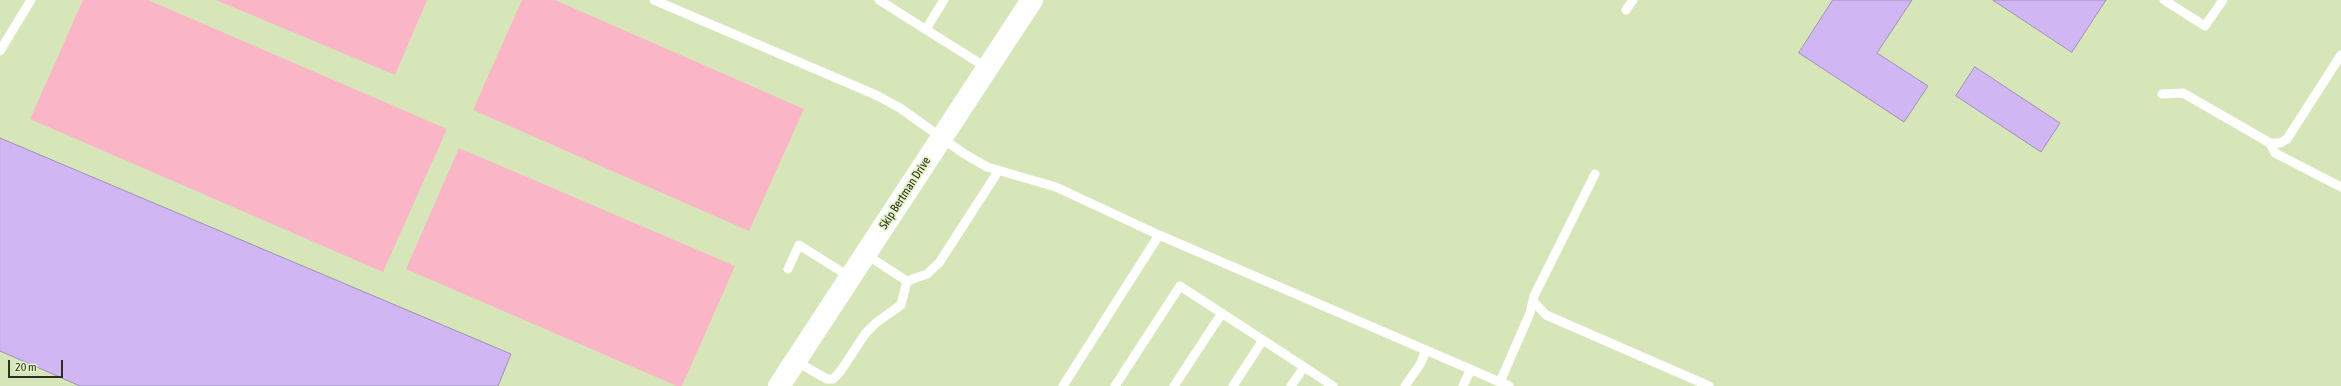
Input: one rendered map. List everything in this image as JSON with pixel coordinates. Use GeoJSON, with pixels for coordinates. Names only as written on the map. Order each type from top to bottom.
{"type":"FeatureCollection","features":[{"type":"Feature","properties":{"kind":"street","name":"Skip Bertman Drive"},"geometry":{"type":"LineString","coordinates":[[779,386],[1032,0]]}},
{"type":"Feature","properties":{"kind":"lane"},"geometry":{"type":"LineString","coordinates":[[0,51],[31,0]]}},
{"type":"Feature","properties":{"kind":"lane"},"geometry":{"type":"LineString","coordinates":[[654,0],[876,95],[900,108],[963,153],[987,167],[1056,187],[1159,235],[1509,386]]}},
{"type":"Feature","properties":{"kind":"lane"},"geometry":{"type":"LineString","coordinates":[[926,29],[944,0]]}},
{"type":"Feature","properties":{"kind":"lane"},"geometry":{"type":"LineString","coordinates":[[1626,10],[1633,0]]}},
{"type":"Feature","properties":{"kind":"lane"},"geometry":{"type":"LineString","coordinates":[[2164,0],[2205,26],[2223,0]]}},
{"type":"Feature","properties":{"kind":"lane"},"geometry":{"type":"LineString","coordinates":[[884,1],[987,68]]}},
{"type":"Feature","properties":{"kind":"lane"},"geometry":{"type":"LineString","coordinates":[[2162,94],[2183,93],[2270,143],[2280,143],[2287,139],[2341,55]]}},
{"type":"Feature","properties":{"kind":"lane"},"geometry":{"type":"LineString","coordinates":[[2270,143],[2275,153],[2341,187]]}},
{"type":"Feature","properties":{"kind":"lane"},"geometry":{"type":"LineString","coordinates":[[907,281],[926,274],[939,263],[999,170]]}},
{"type":"Feature","properties":{"kind":"lane"},"geometry":{"type":"LineString","coordinates":[[1500,382],[1530,314],[1533,301],[1595,174]]}},
{"type":"Feature","properties":{"kind":"lane"},"geometry":{"type":"LineString","coordinates":[[1062,386],[1159,235]]}},
{"type":"Feature","properties":{"kind":"lane"},"geometry":{"type":"LineString","coordinates":[[788,269],[799,245],[850,278]]}},
{"type":"Feature","properties":{"kind":"lane"},"geometry":{"type":"LineString","coordinates":[[865,254],[907,281]]}},
{"type":"Feature","properties":{"kind":"lane"},"geometry":{"type":"LineString","coordinates":[[795,361],[827,380],[833,379],[840,372],[865,334],[877,322],[901,305],[907,281]]}},
{"type":"Feature","properties":{"kind":"lane"},"geometry":{"type":"LineString","coordinates":[[1115,386],[1180,286],[1333,386]]}},
{"type":"Feature","properties":{"kind":"lane"},"geometry":{"type":"LineString","coordinates":[[1533,301],[1546,315],[1709,386]]}},
{"type":"Feature","properties":{"kind":"lane"},"geometry":{"type":"LineString","coordinates":[[1174,386],[1222,313]]}},
{"type":"Feature","properties":{"kind":"lane"},"geometry":{"type":"LineString","coordinates":[[1233,386],[1263,340]]}},
{"type":"Feature","properties":{"kind":"lane"},"geometry":{"type":"LineString","coordinates":[[1405,386],[1421,363],[1426,350]]}},
{"type":"Feature","properties":{"kind":"lane"},"geometry":{"type":"LineString","coordinates":[[1291,386],[1304,366]]}},
{"type":"Feature","properties":{"kind":"lane"},"geometry":{"type":"LineString","coordinates":[[1463,386],[1471,369]]}},
{"type":"Feature","properties":{"kind":"shaded area"},"geometry":{"type":"Polygon","coordinates":[[[83,0],[148,0],[447,129],[383,272],[30,119],[83,0]]]}},
{"type":"Feature","properties":{"kind":"shaded area"},"geometry":{"type":"Polygon","coordinates":[[[216,0],[427,0],[395,75],[216,0]]]}},
{"type":"Feature","properties":{"kind":"shaded area"},"geometry":{"type":"Polygon","coordinates":[[[522,0],[555,0],[804,109],[749,231],[473,110],[522,0]]]}},
{"type":"Feature","properties":{"kind":"shaded area"},"geometry":{"type":"Polygon","coordinates":[[[459,148],[735,266],[682,386],[677,386],[406,269],[459,148]]]}},
{"type":"Feature","properties":{"kind":"building"},"geometry":{"type":"Polygon","coordinates":[[[1833,0],[1912,0],[1877,53],[1928,86],[1904,122],[1799,53],[1833,0]]]}},
{"type":"Feature","properties":{"kind":"building"},"geometry":{"type":"Polygon","coordinates":[[[1993,0],[2106,0],[2072,52],[1993,0]]]}},
{"type":"Feature","properties":{"kind":"building"},"geometry":{"type":"Polygon","coordinates":[[[1975,67],[2060,123],[2041,152],[1956,96],[1975,67]]]}},
{"type":"Feature","properties":{"kind":"building"},"geometry":{"type":"Polygon","coordinates":[[[0,138],[511,354],[498,386],[80,386],[0,351],[0,138]]]}}]}
